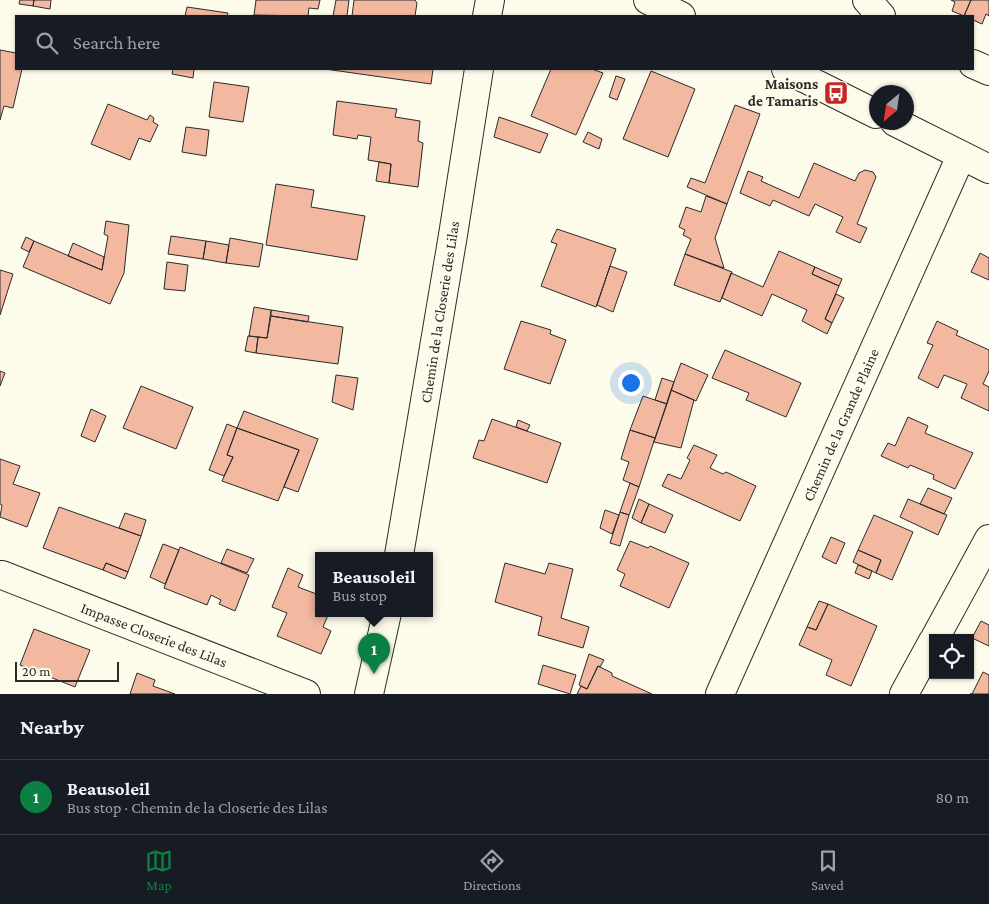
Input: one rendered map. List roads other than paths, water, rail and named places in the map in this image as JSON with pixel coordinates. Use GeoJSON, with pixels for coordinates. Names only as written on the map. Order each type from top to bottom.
{"type":"FeatureCollection","features":[{"type":"Feature","properties":{"kind":"street"},"geometry":{"type":"LineString","coordinates":[[487,15],[490,0]]}},
{"type":"Feature","properties":{"kind":"street"},"geometry":{"type":"LineString","coordinates":[[867,0],[879,15]]}},
{"type":"Feature","properties":{"kind":"street"},"geometry":{"type":"LineString","coordinates":[[974,64],[989,71]]}},
{"type":"Feature","properties":{"kind":"street","name":"Chemin de la Closerie des Lilas"},"geometry":{"type":"LineString","coordinates":[[400,552],[447,274],[479,70]]}},
{"type":"Feature","properties":{"kind":"street"},"geometry":{"type":"LineString","coordinates":[[788,70],[869,110]]}},
{"type":"Feature","properties":{"kind":"street"},"geometry":{"type":"LineString","coordinates":[[910,130],[989,169]]}},
{"type":"Feature","properties":{"kind":"street","name":"Chemin de la Grande Plaine"},"geometry":{"type":"LineString","coordinates":[[720,694],[962,156]]}},
{"type":"Feature","properties":{"kind":"street"},"geometry":{"type":"LineString","coordinates":[[937,634],[989,539]]}},
{"type":"Feature","properties":{"kind":"street","name":"Impasse Closerie des Lilas"},"geometry":{"type":"LineString","coordinates":[[2,575],[306,694]]}},
{"type":"Feature","properties":{"kind":"street"},"geometry":{"type":"LineString","coordinates":[[369,694],[386,617]]}},
{"type":"Feature","properties":{"kind":"street"},"geometry":{"type":"LineString","coordinates":[[904,694],[929,648]]}},
{"type":"Feature","properties":{"kind":"place","name":"Maisons de Tamaris"},"geometry":{"type":"Point","coordinates":[836,93]}},
{"type":"Feature","properties":{"kind":"place","name":"Beausoleil"},"geometry":{"type":"Point","coordinates":[374,674]}}]}
